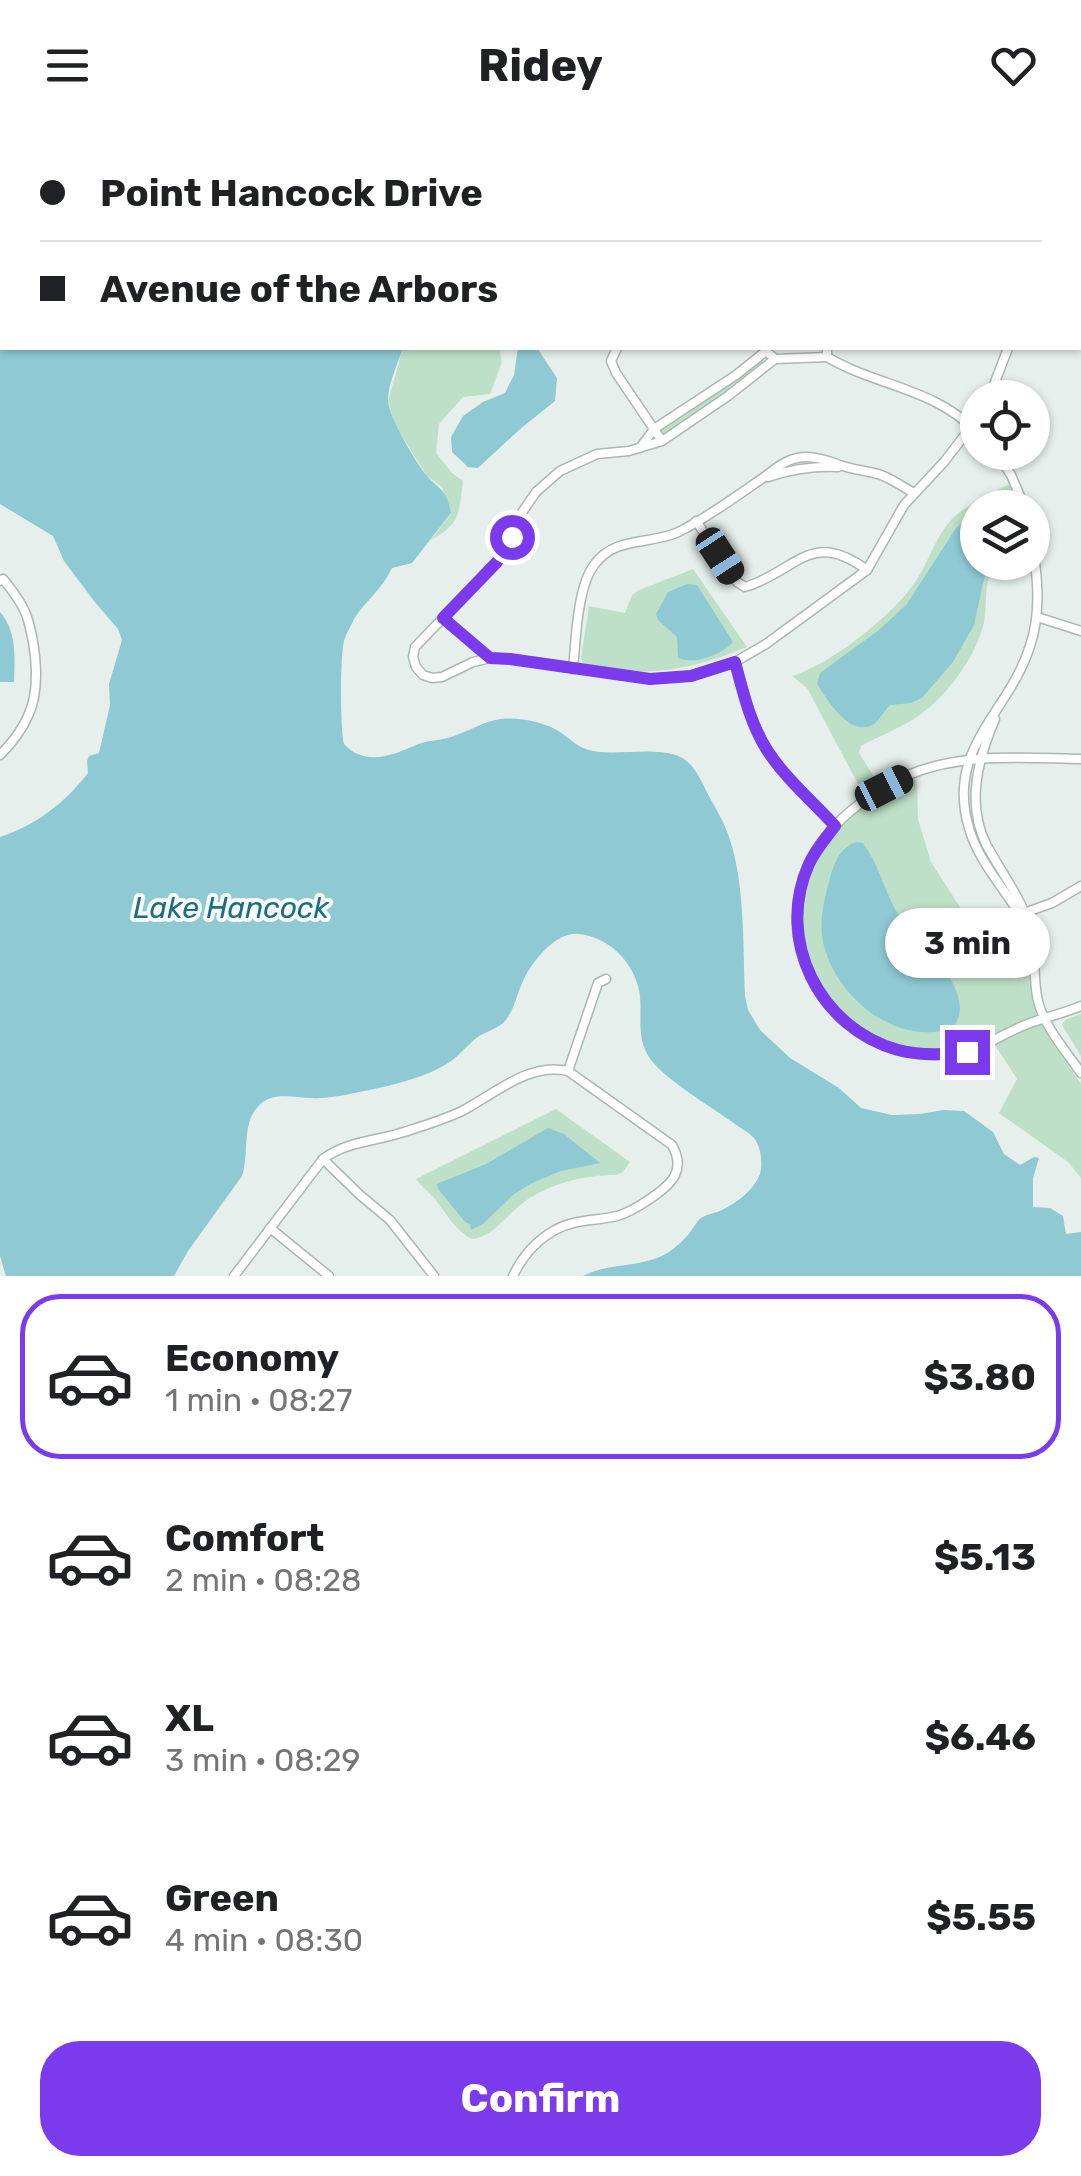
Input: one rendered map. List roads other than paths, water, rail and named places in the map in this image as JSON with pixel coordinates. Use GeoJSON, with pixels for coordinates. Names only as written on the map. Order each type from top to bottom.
{"type":"FeatureCollection","features":[{"type":"Feature","properties":{"kind":"street"},"geometry":{"type":"LineString","coordinates":[[616,350],[611,361],[616,374],[662,441]]}},
{"type":"Feature","properties":{"kind":"street"},"geometry":{"type":"LineString","coordinates":[[639,449],[654,429],[736,375],[765,350]]}},
{"type":"Feature","properties":{"kind":"street"},"geometry":{"type":"LineString","coordinates":[[767,350],[776,359]]}},
{"type":"Feature","properties":{"kind":"street"},"geometry":{"type":"LineString","coordinates":[[996,380],[1007,350]]}},
{"type":"Feature","properties":{"kind":"street"},"geometry":{"type":"LineString","coordinates":[[960,420],[922,394],[869,378],[827,352],[776,359],[662,441],[639,449],[597,454],[560,471],[536,492],[497,562],[415,648],[414,662],[418,671],[436,678],[490,658],[664,679],[702,673],[735,662],[867,570],[914,493],[960,445]]}},
{"type":"Feature","properties":{"kind":"street"},"geometry":{"type":"LineString","coordinates":[[572,669],[583,590],[594,565],[614,547],[629,541],[666,537],[764,478],[790,470],[845,467],[884,476],[914,493]]}},
{"type":"Feature","properties":{"kind":"street"},"geometry":{"type":"LineString","coordinates":[[696,521],[736,582],[746,587],[806,554],[827,552],[851,558],[867,570]]}},
{"type":"Feature","properties":{"kind":"street"},"geometry":{"type":"LineString","coordinates":[[0,755],[18,736],[31,712],[35,684],[28,617],[1,580]]}},
{"type":"Feature","properties":{"kind":"street"},"geometry":{"type":"LineString","coordinates":[[1024,913],[982,856],[970,831],[964,792],[970,759],[984,728],[1018,676],[1030,646],[1037,616],[1037,580]]}},
{"type":"Feature","properties":{"kind":"street"},"geometry":{"type":"LineString","coordinates":[[1037,616],[1081,631]]}},
{"type":"Feature","properties":{"kind":"street"},"geometry":{"type":"LineString","coordinates":[[443,618],[490,658]]}},
{"type":"Feature","properties":{"kind":"street"},"geometry":{"type":"LineString","coordinates":[[735,662],[750,714],[766,749],[835,826]]}},
{"type":"Feature","properties":{"kind":"street"},"geometry":{"type":"LineString","coordinates":[[1002,701],[981,758],[975,793],[980,828],[1022,904],[1032,938],[1038,1002],[1045,1019],[1081,1073]]}},
{"type":"Feature","properties":{"kind":"street"},"geometry":{"type":"LineString","coordinates":[[1081,759],[981,758],[947,762],[904,777],[869,798],[835,826],[809,864],[799,897],[797,931],[811,979],[829,1006],[868,1038],[895,1049],[939,1055],[978,1049],[1029,1023],[1081,1006]]}},
{"type":"Feature","properties":{"kind":"street"},"geometry":{"type":"LineString","coordinates":[[1024,913],[1081,886]]}},
{"type":"Feature","properties":{"kind":"street"},"geometry":{"type":"LineString","coordinates":[[568,1071],[598,983],[606,979]]}},
{"type":"Feature","properties":{"kind":"street"},"geometry":{"type":"LineString","coordinates":[[234,1276],[323,1159],[334,1151],[394,1136],[449,1116],[531,1072],[560,1069],[672,1144],[677,1172],[671,1181],[620,1216],[575,1222],[555,1230],[521,1260],[513,1276]]}},
{"type":"Feature","properties":{"kind":"street"},"geometry":{"type":"LineString","coordinates":[[323,1159],[390,1220],[434,1276]]}},
{"type":"Feature","properties":{"kind":"street"},"geometry":{"type":"LineString","coordinates":[[270,1228],[329,1276]]}},
{"type":"Feature","properties":{"kind":"water","name":"Lake Hancock"},"geometry":{"type":"Polygon","coordinates":[[[0,350],[402,350],[390,387],[389,407],[416,461],[445,495],[451,513],[412,563],[392,568],[347,633],[341,677],[344,744],[360,755],[378,757],[451,737],[494,720],[516,719],[547,725],[593,751],[658,752],[682,758],[700,778],[725,826],[734,855],[742,915],[745,996],[760,1030],[790,1058],[839,1088],[861,1108],[892,1115],[964,1111],[993,1132],[1004,1154],[1020,1165],[1039,1158],[1033,1178],[1033,1207],[1050,1208],[1063,1216],[1066,1234],[1081,1232],[1081,1276],[583,1276],[648,1261],[669,1252],[701,1218],[728,1207],[750,1190],[760,1174],[761,1160],[752,1136],[678,1085],[651,1060],[642,1042],[640,995],[629,966],[599,939],[571,934],[547,948],[528,971],[505,1021],[441,1067],[402,1082],[350,1094],[321,1098],[282,1096],[262,1103],[249,1124],[242,1176],[174,1276],[6,1276],[0,1256],[0,837],[49,812],[88,773],[89,756],[99,753],[110,705],[109,684],[122,640],[118,629],[64,561],[53,536],[0,504],[0,350]]]}},
{"type":"Feature","properties":{"kind":"water"},"geometry":{"type":"Polygon","coordinates":[[[518,350],[538,350],[557,378],[555,401],[478,468],[468,467],[452,452],[451,437],[463,416],[505,393],[514,375],[518,350]]]}},
{"type":"Feature","properties":{"kind":"water"},"geometry":{"type":"Polygon","coordinates":[[[960,525],[960,580],[984,580],[974,625],[953,662],[922,698],[890,705],[874,724],[865,727],[848,722],[817,684],[820,673],[907,604],[960,525]]]}},
{"type":"Feature","properties":{"kind":"water"},"geometry":{"type":"Polygon","coordinates":[[[687,584],[697,585],[733,642],[707,658],[678,658],[677,637],[656,614],[668,592],[687,584]]]}},
{"type":"Feature","properties":{"kind":"water"},"geometry":{"type":"Polygon","coordinates":[[[0,612],[12,636],[14,682],[0,682],[0,612]]]}},
{"type":"Feature","properties":{"kind":"water"},"geometry":{"type":"Polygon","coordinates":[[[863,843],[869,851],[898,914],[952,983],[959,998],[953,1028],[911,1031],[891,1024],[856,1000],[831,966],[822,937],[824,903],[836,861],[845,848],[863,843]]]}},
{"type":"Feature","properties":{"kind":"water"},"geometry":{"type":"Polygon","coordinates":[[[548,1128],[564,1134],[600,1163],[561,1171],[530,1184],[471,1230],[437,1184],[486,1164],[548,1128]]]}}]}
